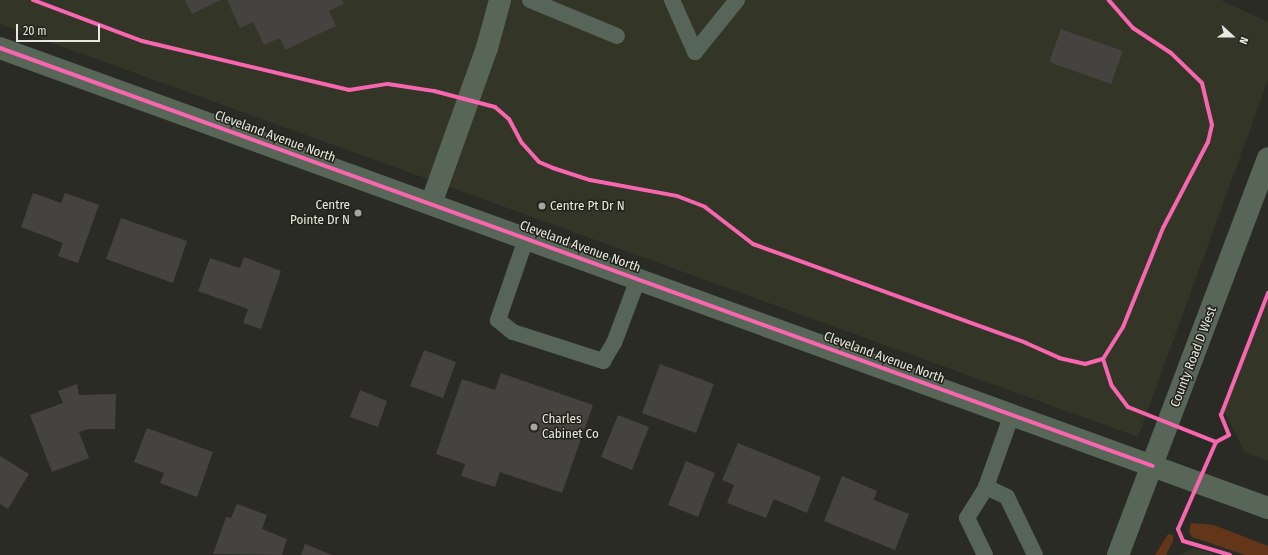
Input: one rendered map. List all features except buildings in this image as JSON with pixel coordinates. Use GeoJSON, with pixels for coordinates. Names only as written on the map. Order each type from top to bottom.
{"type":"FeatureCollection","features":[{"type":"Feature","properties":{"kind":"street"},"geometry":{"type":"LineString","coordinates":[[431,204],[487,48],[500,0]]}},
{"type":"Feature","properties":{"kind":"street","name":"Cleveland Avenue North"},"geometry":{"type":"LineString","coordinates":[[0,48],[1268,508]]}},
{"type":"Feature","properties":{"kind":"street","name":"County Road D West"},"geometry":{"type":"LineString","coordinates":[[1118,555],[1268,158]]}},
{"type":"Feature","properties":{"kind":"lane"},"geometry":{"type":"LineString","coordinates":[[530,0],[617,36]]}},
{"type":"Feature","properties":{"kind":"lane"},"geometry":{"type":"LineString","coordinates":[[672,0],[694,52],[738,0]]}},
{"type":"Feature","properties":{"kind":"lane"},"geometry":{"type":"LineString","coordinates":[[526,239],[498,320],[513,332],[603,361],[614,343],[638,279]]}},
{"type":"Feature","properties":{"kind":"lane"},"geometry":{"type":"LineString","coordinates":[[985,555],[967,518],[986,487],[1012,414]]}},
{"type":"Feature","properties":{"kind":"lane"},"geometry":{"type":"LineString","coordinates":[[986,487],[1007,497],[1035,555]]}},
{"type":"Feature","properties":{"kind":"shaded area"},"geometry":{"type":"Polygon","coordinates":[[[0,0],[1221,0],[1268,22],[1268,80],[1138,437],[0,24],[0,0]]]}},
{"type":"Feature","properties":{"kind":"shaded area"},"geometry":{"type":"Polygon","coordinates":[[[1268,299],[1268,461],[1245,452],[1224,412],[1268,299]]]}},
{"type":"Feature","properties":{"kind":"shaded area"},"geometry":{"type":"Polygon","coordinates":[[[1191,523],[1214,525],[1268,546],[1268,555],[1245,555],[1192,537],[1189,532],[1191,523]]]}},
{"type":"Feature","properties":{"kind":"shaded area"},"geometry":{"type":"Polygon","coordinates":[[[1168,534],[1173,535],[1173,541],[1166,555],[1155,555],[1168,534]]]}},
{"type":"Feature","properties":{"kind":"shaded area"},"geometry":{"type":"Polygon","coordinates":[[[1194,548],[1217,555],[1178,555],[1194,548]]]}},
{"type":"Feature","properties":{"kind":"cycle path"},"geometry":{"type":"LineString","coordinates":[[33,0],[142,41],[349,90],[388,84],[434,91],[495,107],[509,119],[522,143],[539,162],[590,180],[677,196],[705,207],[753,244],[1026,343],[1059,358],[1085,364],[1103,359],[1123,327],[1163,228],[1208,142],[1212,125],[1202,83],[1171,53],[1133,28],[1109,0]]}},
{"type":"Feature","properties":{"kind":"cycle path"},"geometry":{"type":"LineString","coordinates":[[0,48],[1153,466]]}},
{"type":"Feature","properties":{"kind":"cycle path"},"geometry":{"type":"LineString","coordinates":[[1230,555],[1183,541],[1178,529],[1216,442],[1229,435],[1221,415],[1268,293]]}},
{"type":"Feature","properties":{"kind":"cycle path"},"geometry":{"type":"LineString","coordinates":[[1103,359],[1112,386],[1128,407],[1216,442]]}},
{"type":"Feature","properties":{"kind":"place","name":"Centre Pt Dr N"},"geometry":{"type":"Point","coordinates":[542,206]}},
{"type":"Feature","properties":{"kind":"place","name":"Centre Pointe Dr N"},"geometry":{"type":"Point","coordinates":[358,213]}},
{"type":"Feature","properties":{"kind":"place","name":"Charles Cabinet Co"},"geometry":{"type":"Point","coordinates":[534,427]}}]}
